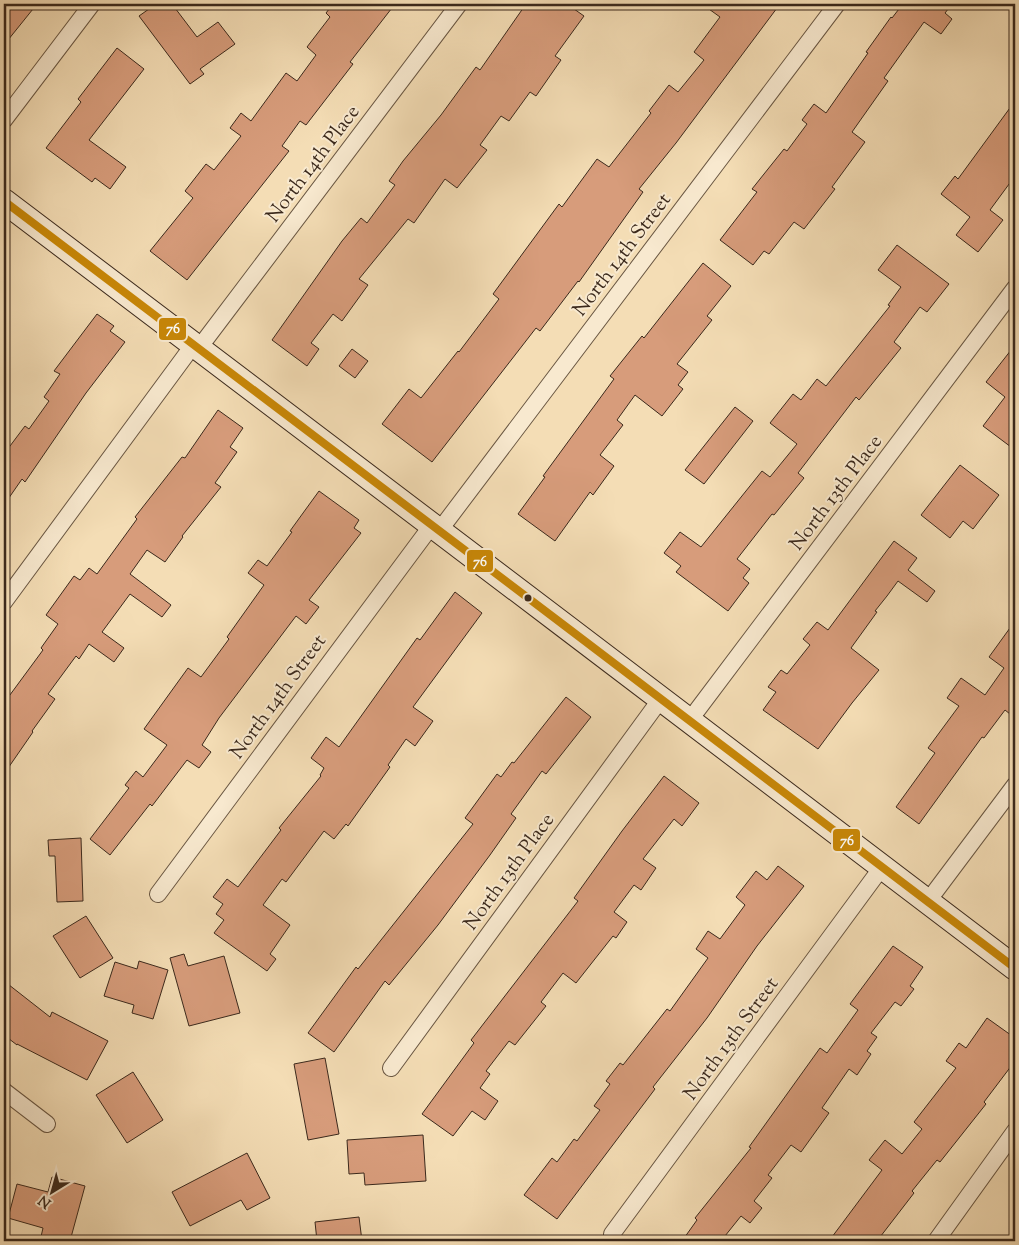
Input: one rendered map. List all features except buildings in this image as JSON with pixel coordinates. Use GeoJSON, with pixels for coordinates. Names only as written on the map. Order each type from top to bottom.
{"type":"FeatureCollection","features":[{"type":"Feature","properties":{"kind":"main road"},"geometry":{"type":"LineString","coordinates":[[4,201],[1015,968]]}},
{"type":"Feature","properties":{"kind":"street"},"geometry":{"type":"LineString","coordinates":[[4,120],[92,4]]}},
{"type":"Feature","properties":{"kind":"street","name":"North 14th Place"},"geometry":{"type":"LineString","coordinates":[[4,602],[196,346],[459,4]]}},
{"type":"Feature","properties":{"kind":"street","name":"North 14th Street"},"geometry":{"type":"LineString","coordinates":[[158,894],[435,528],[837,4]]}},
{"type":"Feature","properties":{"kind":"street","name":"North 13th Place"},"geometry":{"type":"LineString","coordinates":[[689,721],[1015,288]]}},
{"type":"Feature","properties":{"kind":"street","name":"North 13th Place"},"geometry":{"type":"LineString","coordinates":[[391,1068],[660,700]]}},
{"type":"Feature","properties":{"kind":"street"},"geometry":{"type":"LineString","coordinates":[[928,901],[1015,785]]}},
{"type":"Feature","properties":{"kind":"street","name":"North 13th Street"},"geometry":{"type":"LineString","coordinates":[[612,1234],[882,867]]}},
{"type":"Feature","properties":{"kind":"street"},"geometry":{"type":"LineString","coordinates":[[4,1091],[47,1124]]}},
{"type":"Feature","properties":{"kind":"street"},"geometry":{"type":"LineString","coordinates":[[936,1241],[1015,1131]]}},
{"type":"Feature","properties":{"kind":"transit line","name":"76"},"geometry":{"type":"LineString","coordinates":[[4,201],[1015,968]]}}]}
